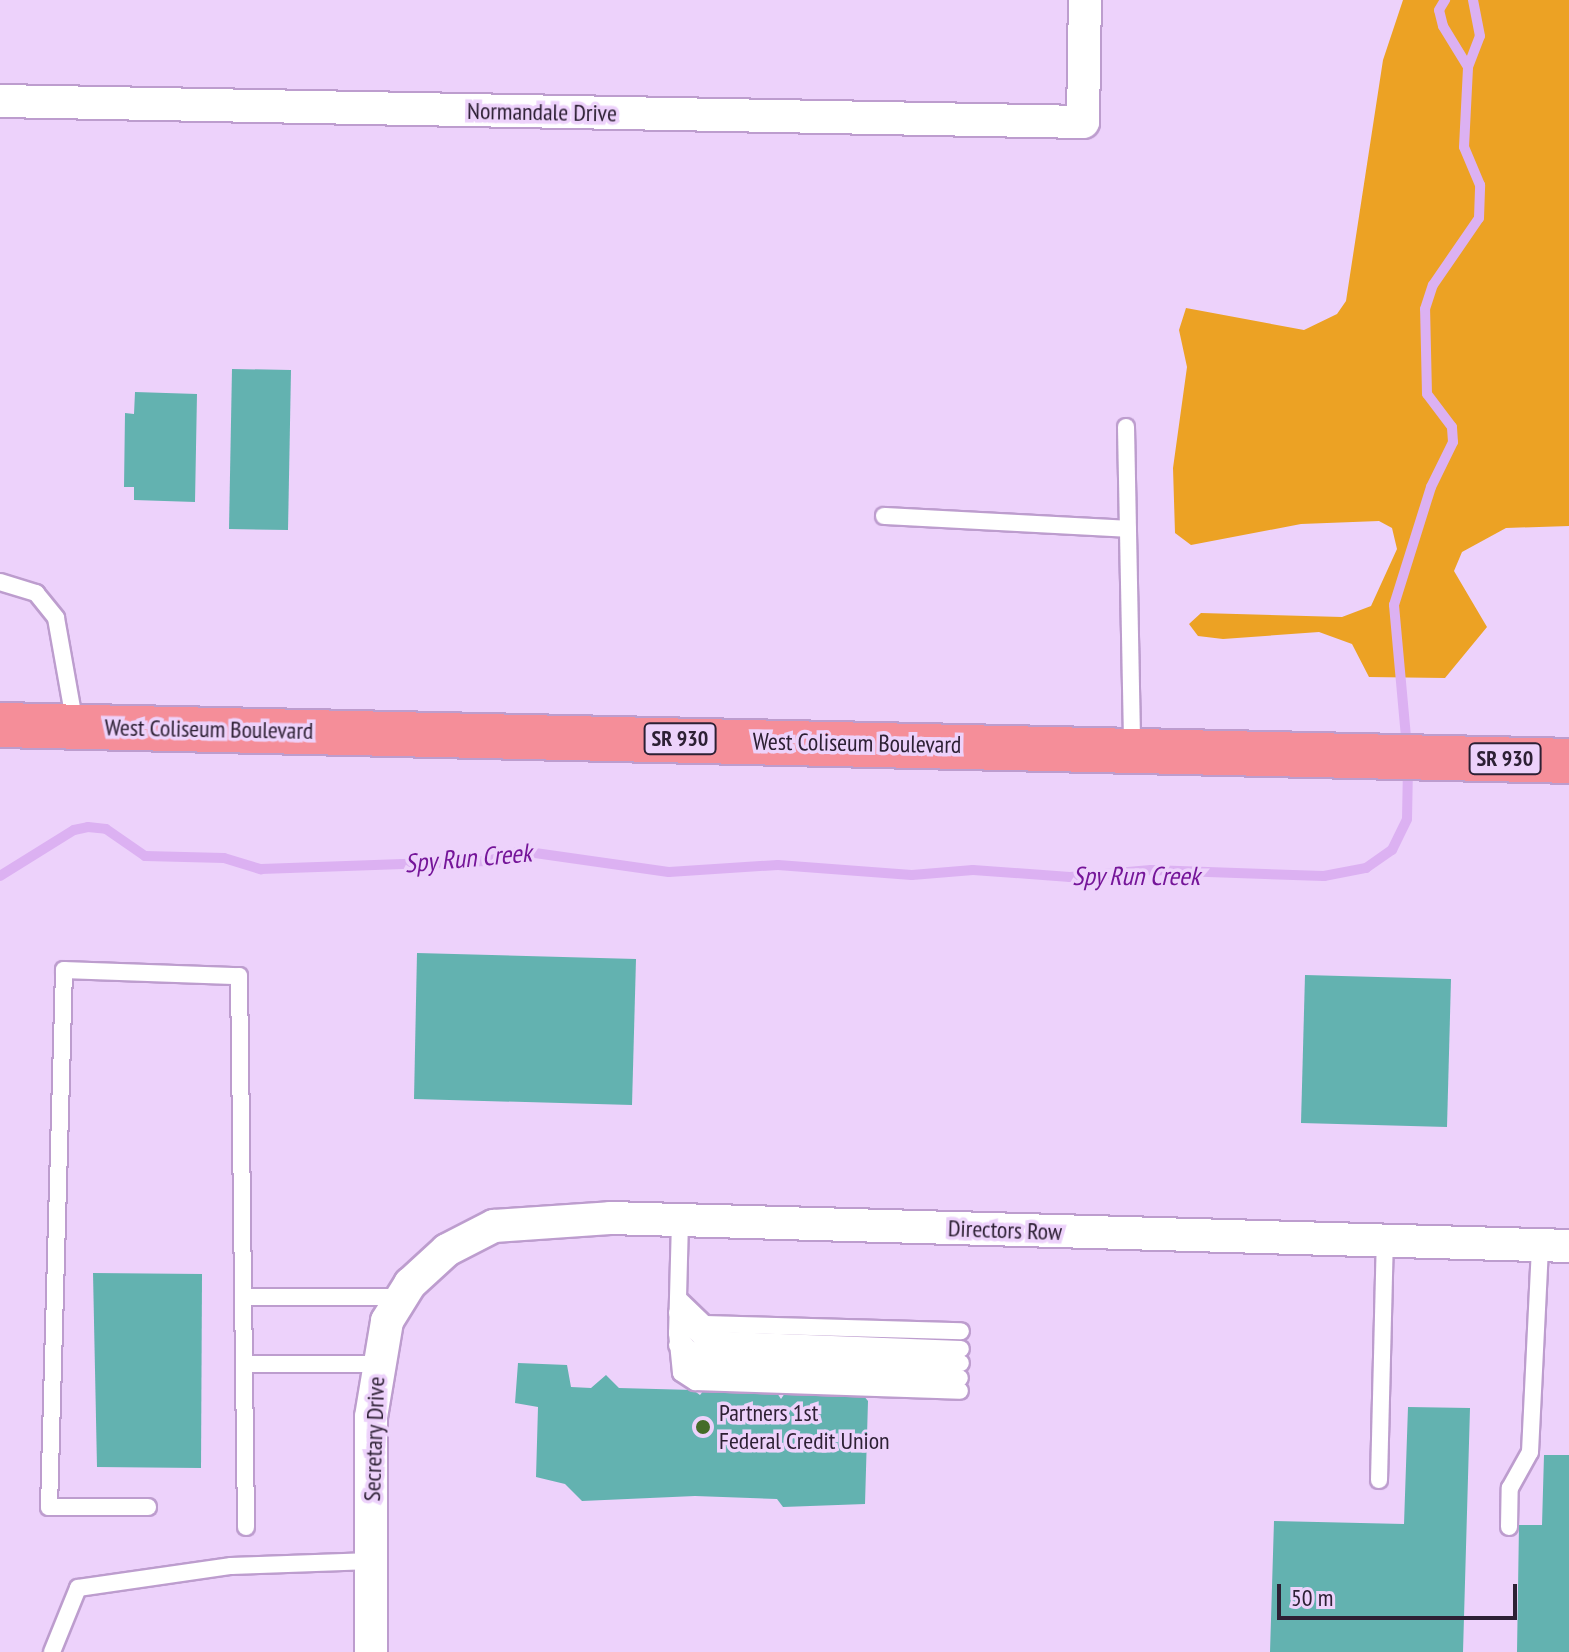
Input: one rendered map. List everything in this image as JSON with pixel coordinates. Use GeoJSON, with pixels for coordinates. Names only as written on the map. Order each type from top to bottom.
{"type":"FeatureCollection","features":[{"type":"Feature","properties":{"kind":"highway","name":"West Coliseum Boulevard"},"geometry":{"type":"LineString","coordinates":[[0,725],[1569,761]]}},
{"type":"Feature","properties":{"kind":"street","name":"Normandale Drive"},"geometry":{"type":"LineString","coordinates":[[0,101],[1083,122],[1085,0]]}},
{"type":"Feature","properties":{"kind":"street","name":"Directors Row"},"geometry":{"type":"LineString","coordinates":[[447,1250],[494,1226],[544,1218],[1554,1245]]}},
{"type":"Feature","properties":{"kind":"street","name":"Secretary Drive"},"geometry":{"type":"LineString","coordinates":[[371,1652],[376,1364],[387,1321],[401,1297],[447,1250]]}},
{"type":"Feature","properties":{"kind":"lane"},"geometry":{"type":"LineString","coordinates":[[1126,427],[1132,749]]}},
{"type":"Feature","properties":{"kind":"lane"},"geometry":{"type":"LineString","coordinates":[[884,516],[1128,529]]}},
{"type":"Feature","properties":{"kind":"lane"},"geometry":{"type":"LineString","coordinates":[[0,582],[36,593],[56,618],[75,726]]}},
{"type":"Feature","properties":{"kind":"lane"},"geometry":{"type":"LineString","coordinates":[[148,1507],[49,1507],[64,970],[239,976],[246,1527]]}},
{"type":"Feature","properties":{"kind":"lane"},"geometry":{"type":"LineString","coordinates":[[680,1221],[677,1338],[681,1373],[695,1382],[960,1370]]}},
{"type":"Feature","properties":{"kind":"lane"},"geometry":{"type":"LineString","coordinates":[[1379,1480],[1385,1241]]}},
{"type":"Feature","properties":{"kind":"lane"},"geometry":{"type":"LineString","coordinates":[[1509,1527],[1510,1488],[1530,1452],[1554,1245]]}},
{"type":"Feature","properties":{"kind":"lane"},"geometry":{"type":"LineString","coordinates":[[245,1297],[401,1297]]}},
{"type":"Feature","properties":{"kind":"lane"},"geometry":{"type":"LineString","coordinates":[[677,1306],[705,1324],[961,1331]]}},
{"type":"Feature","properties":{"kind":"lane"},"geometry":{"type":"LineString","coordinates":[[677,1306],[702,1339],[960,1370]]}},
{"type":"Feature","properties":{"kind":"lane"},"geometry":{"type":"LineString","coordinates":[[677,1338],[701,1354],[960,1370]]}},
{"type":"Feature","properties":{"kind":"lane"},"geometry":{"type":"LineString","coordinates":[[245,1364],[376,1364]]}},
{"type":"Feature","properties":{"kind":"lane"},"geometry":{"type":"LineString","coordinates":[[52,1652],[78,1588],[231,1566],[372,1561]]}},
{"type":"Feature","properties":{"kind":"shaded area"},"geometry":{"type":"Polygon","coordinates":[[[1403,0],[1569,0],[1569,526],[1506,528],[1462,552],[1454,571],[1487,627],[1445,678],[1369,677],[1352,644],[1319,632],[1223,639],[1198,636],[1189,624],[1201,613],[1342,617],[1371,606],[1397,549],[1392,528],[1379,521],[1301,524],[1191,545],[1175,533],[1173,468],[1187,367],[1179,330],[1186,308],[1304,330],[1337,314],[1346,301],[1383,60],[1403,0]]]}},
{"type":"Feature","properties":{"kind":"building"},"geometry":{"type":"Polygon","coordinates":[[[232,369],[291,370],[288,530],[229,529],[232,369]]]}},
{"type":"Feature","properties":{"kind":"building"},"geometry":{"type":"Polygon","coordinates":[[[135,392],[197,394],[195,502],[134,500],[134,487],[124,487],[125,413],[134,414],[135,392]]]}},
{"type":"Feature","properties":{"kind":"building"},"geometry":{"type":"Polygon","coordinates":[[[417,953],[636,959],[632,1105],[414,1099],[417,953]]]}},
{"type":"Feature","properties":{"kind":"building"},"geometry":{"type":"Polygon","coordinates":[[[1305,975],[1451,979],[1447,1127],[1301,1123],[1305,975]]]}},
{"type":"Feature","properties":{"kind":"building"},"geometry":{"type":"Polygon","coordinates":[[[93,1273],[202,1274],[201,1468],[97,1467],[93,1273]]]}},
{"type":"Feature","properties":{"kind":"building","name":"Partners 1st Federal Credit Union"},"geometry":{"type":"Polygon","coordinates":[[[518,1363],[567,1365],[571,1387],[591,1388],[606,1375],[619,1388],[693,1390],[700,1395],[704,1390],[777,1393],[781,1399],[785,1393],[863,1395],[868,1401],[865,1504],[783,1507],[777,1499],[695,1496],[582,1501],[565,1484],[536,1477],[538,1407],[515,1403],[518,1363]]]}},
{"type":"Feature","properties":{"kind":"building"},"geometry":{"type":"Polygon","coordinates":[[[1408,1407],[1470,1408],[1463,1652],[1270,1652],[1274,1521],[1404,1524],[1408,1407]]]}},
{"type":"Feature","properties":{"kind":"building"},"geometry":{"type":"Polygon","coordinates":[[[1544,1455],[1569,1455],[1569,1652],[1517,1652],[1519,1525],[1542,1525],[1544,1455]]]}},
{"type":"Feature","properties":{"kind":"waterway","name":"Spy Run Creek"},"geometry":{"type":"LineString","coordinates":[[1407,748],[1394,605],[1431,487],[1453,442],[1452,427],[1427,394],[1425,309],[1433,285],[1479,218],[1480,185],[1464,147],[1468,67],[1443,26],[1439,10],[1445,0]]}},
{"type":"Feature","properties":{"kind":"waterway"},"geometry":{"type":"LineString","coordinates":[[1468,67],[1480,36],[1473,0]]}},
{"type":"Feature","properties":{"kind":"waterway","name":"Spy Run Creek"},"geometry":{"type":"LineString","coordinates":[[0,876],[74,830],[88,827],[106,829],[145,856],[224,858],[261,869],[488,861],[521,851],[669,872],[778,865],[912,875],[973,870],[1070,877],[1151,870],[1324,876],[1366,868],[1392,850],[1407,819],[1408,768]]}},
{"type":"Feature","properties":{"kind":"place","name":"Partners 1st Federal Credit Union"},"geometry":{"type":"Point","coordinates":[703,1427]}}]}
